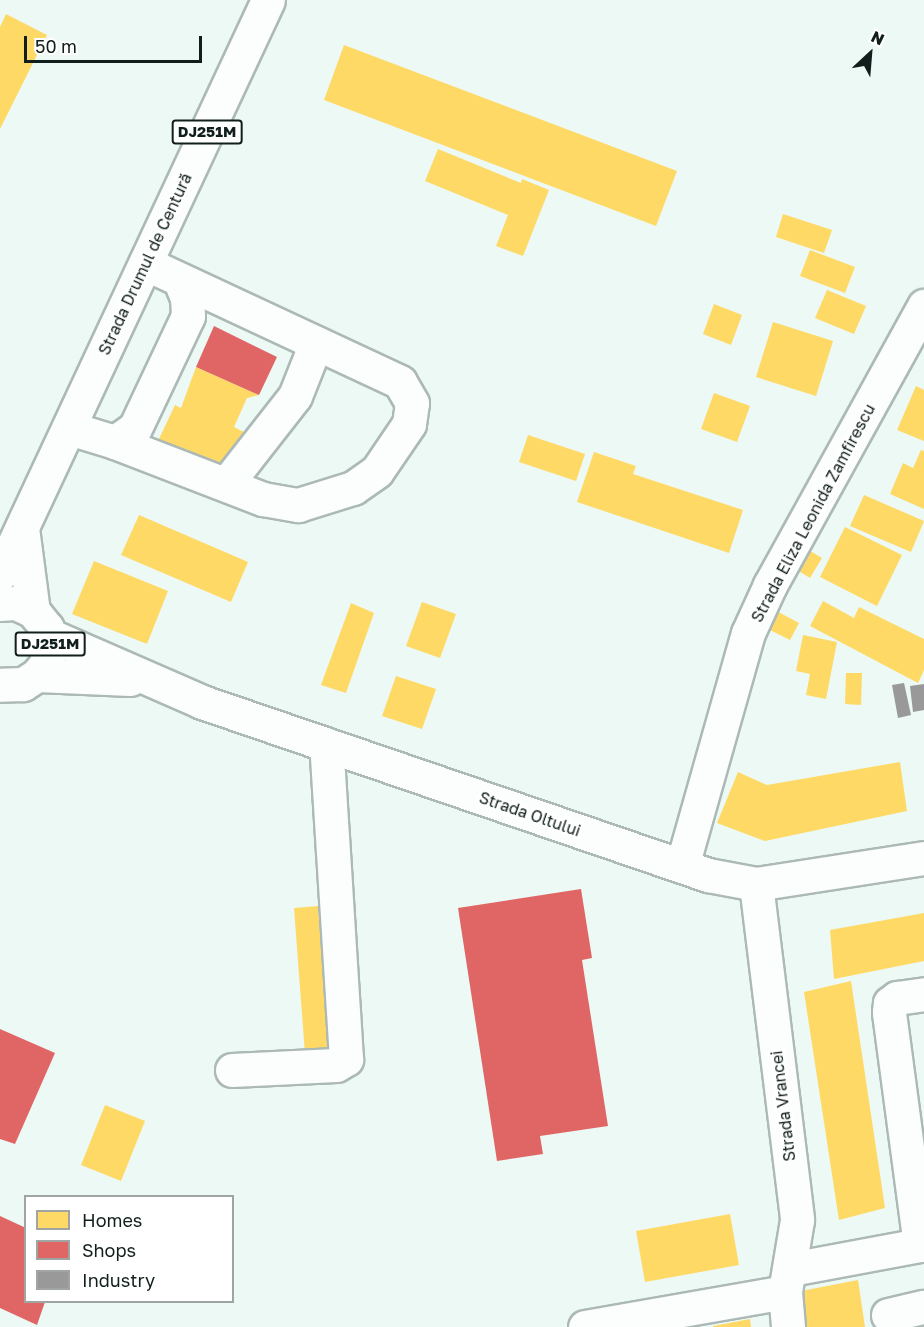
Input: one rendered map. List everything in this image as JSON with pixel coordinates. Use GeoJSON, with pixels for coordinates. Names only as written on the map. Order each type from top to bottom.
{"type":"FeatureCollection","features":[{"type":"Feature","properties":{"kind":"main road","name":"Strada Drumul de Centură"},"geometry":{"type":"LineString","coordinates":[[0,574],[268,0]]}},
{"type":"Feature","properties":{"kind":"main road"},"geometry":{"type":"LineString","coordinates":[[69,428],[115,442],[227,483],[263,499],[298,505],[322,500],[353,488],[377,471],[395,450],[409,424],[412,403],[400,382],[145,263]]}},
{"type":"Feature","properties":{"kind":"main road"},"geometry":{"type":"LineString","coordinates":[[115,442],[135,428],[188,316],[187,298],[180,281]]}},
{"type":"Feature","properties":{"kind":"main road","name":"Strada Eliza Leonida Zamfirescu"},"geometry":{"type":"LineString","coordinates":[[682,866],[748,633],[770,585],[924,306]]}},
{"type":"Feature","properties":{"kind":"main road"},"geometry":{"type":"LineString","coordinates":[[227,483],[295,396],[316,343]]}},
{"type":"Feature","properties":{"kind":"main road","name":"DJ251M"},"geometry":{"type":"LineString","coordinates":[[2,687],[22,684],[37,675],[48,657],[22,528]]}},
{"type":"Feature","properties":{"kind":"main road","name":"DJ251M"},"geometry":{"type":"LineString","coordinates":[[0,604],[16,603],[41,623]]}},
{"type":"Feature","properties":{"kind":"main road","name":"Strada Oltului"},"geometry":{"type":"LineString","coordinates":[[41,623],[147,680],[326,745],[682,866],[756,884],[924,858]]}},
{"type":"Feature","properties":{"kind":"main road","name":"Strada Oltului"},"geometry":{"type":"LineString","coordinates":[[37,675],[147,680]]}},
{"type":"Feature","properties":{"kind":"main road"},"geometry":{"type":"LineString","coordinates":[[232,1070],[336,1065],[346,1059],[326,745]]}},
{"type":"Feature","properties":{"kind":"main road","name":"Strada Vrancei"},"geometry":{"type":"LineString","coordinates":[[756,884],[797,1220],[788,1280],[788,1327]]}},
{"type":"Feature","properties":{"kind":"main road"},"geometry":{"type":"LineString","coordinates":[[585,1327],[788,1280],[922,1244],[889,1012],[890,1004],[897,998],[924,994]]}},
{"type":"Feature","properties":{"kind":"main road"},"geometry":{"type":"LineString","coordinates":[[888,1315],[924,1307]]}},
{"type":"Feature","properties":{"kind":"building: Homes"},"geometry":{"type":"Polygon","coordinates":[[[6,14],[47,35],[0,129],[0,27],[6,14]]]}},
{"type":"Feature","properties":{"kind":"building: Homes"},"geometry":{"type":"Polygon","coordinates":[[[344,45],[677,171],[656,226],[324,100],[344,45]]]}},
{"type":"Feature","properties":{"kind":"building: Homes"},"geometry":{"type":"Polygon","coordinates":[[[438,149],[521,183],[522,179],[549,190],[523,256],[496,246],[508,215],[425,181],[438,149]]]}},
{"type":"Feature","properties":{"kind":"building: Homes"},"geometry":{"type":"Polygon","coordinates":[[[783,214],[832,230],[824,253],[776,237],[783,214]]]}},
{"type":"Feature","properties":{"kind":"building: Homes"},"geometry":{"type":"Polygon","coordinates":[[[810,250],[855,267],[845,293],[800,276],[810,250]]]}},
{"type":"Feature","properties":{"kind":"building: Homes"},"geometry":{"type":"Polygon","coordinates":[[[827,290],[866,306],[854,334],[815,318],[827,290]]]}},
{"type":"Feature","properties":{"kind":"building: Homes"},"geometry":{"type":"Polygon","coordinates":[[[714,304],[742,315],[731,345],[703,334],[714,304]]]}},
{"type":"Feature","properties":{"kind":"building: Homes"},"geometry":{"type":"Polygon","coordinates":[[[773,322],[833,341],[816,396],[756,377],[773,322]]]}},
{"type":"Feature","properties":{"kind":"building: Homes"},"geometry":{"type":"Polygon","coordinates":[[[196,367],[259,395],[247,398],[234,427],[250,435],[231,475],[158,441],[175,405],[181,408],[196,367]]]}},
{"type":"Feature","properties":{"kind":"building: Homes"},"geometry":{"type":"Polygon","coordinates":[[[916,386],[924,390],[924,441],[897,430],[916,386]]]}},
{"type":"Feature","properties":{"kind":"building: Homes"},"geometry":{"type":"Polygon","coordinates":[[[714,393],[750,406],[737,442],[701,429],[714,393]]]}},
{"type":"Feature","properties":{"kind":"building: Homes"},"geometry":{"type":"Polygon","coordinates":[[[528,435],[585,454],[576,481],[519,462],[528,435]]]}},
{"type":"Feature","properties":{"kind":"building: Homes"},"geometry":{"type":"Polygon","coordinates":[[[921,450],[924,451],[924,509],[890,494],[903,463],[913,468],[921,450]]]}},
{"type":"Feature","properties":{"kind":"building: Homes"},"geometry":{"type":"Polygon","coordinates":[[[594,452],[636,466],[633,474],[743,510],[729,553],[577,502],[594,452]]]}},
{"type":"Feature","properties":{"kind":"building: Homes"},"geometry":{"type":"Polygon","coordinates":[[[864,495],[924,521],[911,552],[850,526],[864,495]]]}},
{"type":"Feature","properties":{"kind":"building: Homes"},"geometry":{"type":"Polygon","coordinates":[[[139,515],[248,562],[231,602],[121,555],[139,515]]]}},
{"type":"Feature","properties":{"kind":"building: Homes"},"geometry":{"type":"Polygon","coordinates":[[[845,527],[902,555],[877,606],[820,577],[845,527]]]}},
{"type":"Feature","properties":{"kind":"building: Homes"},"geometry":{"type":"Polygon","coordinates":[[[800,545],[822,558],[810,578],[789,565],[800,545]]]}},
{"type":"Feature","properties":{"kind":"building: Homes"},"geometry":{"type":"Polygon","coordinates":[[[94,561],[168,591],[147,644],[72,614],[94,561]]]}},
{"type":"Feature","properties":{"kind":"building: Homes"},"geometry":{"type":"Polygon","coordinates":[[[823,601],[854,618],[859,607],[924,639],[924,670],[918,683],[810,626],[823,601]]]}},
{"type":"Feature","properties":{"kind":"building: Homes"},"geometry":{"type":"Polygon","coordinates":[[[422,602],[456,614],[440,658],[406,646],[422,602]]]}},
{"type":"Feature","properties":{"kind":"building: Homes"},"geometry":{"type":"Polygon","coordinates":[[[351,603],[374,613],[346,693],[321,685],[351,603]]]}},
{"type":"Feature","properties":{"kind":"building: Homes"},"geometry":{"type":"Polygon","coordinates":[[[767,606],[799,623],[790,640],[758,624],[767,606]]]}},
{"type":"Feature","properties":{"kind":"building: Homes"},"geometry":{"type":"Polygon","coordinates":[[[803,635],[837,642],[826,699],[806,695],[810,674],[796,671],[803,635]]]}},
{"type":"Feature","properties":{"kind":"building: Homes"},"geometry":{"type":"Polygon","coordinates":[[[846,673],[862,673],[861,705],[845,704],[846,673]]]}},
{"type":"Feature","properties":{"kind":"building: Homes"},"geometry":{"type":"Polygon","coordinates":[[[396,676],[436,689],[422,729],[382,716],[396,676]]]}},
{"type":"Feature","properties":{"kind":"building: Homes"},"geometry":{"type":"Polygon","coordinates":[[[900,762],[907,811],[765,841],[717,823],[738,772],[767,785],[900,762]]]}},
{"type":"Feature","properties":{"kind":"building: Homes"},"geometry":{"type":"Polygon","coordinates":[[[318,906],[329,1054],[305,1054],[294,908],[318,906]]]}},
{"type":"Feature","properties":{"kind":"building: Homes"},"geometry":{"type":"Polygon","coordinates":[[[924,913],[924,961],[834,979],[830,930],[924,913]]]}},
{"type":"Feature","properties":{"kind":"building: Homes"},"geometry":{"type":"Polygon","coordinates":[[[851,981],[885,1208],[839,1220],[804,992],[851,981]]]}},
{"type":"Feature","properties":{"kind":"building: Homes"},"geometry":{"type":"Polygon","coordinates":[[[105,1105],[145,1121],[121,1181],[81,1165],[105,1105]]]}},
{"type":"Feature","properties":{"kind":"building: Homes"},"geometry":{"type":"Polygon","coordinates":[[[730,1214],[739,1265],[645,1282],[636,1231],[730,1214]]]}},
{"type":"Feature","properties":{"kind":"building: Homes"},"geometry":{"type":"Polygon","coordinates":[[[858,1280],[865,1327],[806,1327],[801,1291],[858,1280]]]}},
{"type":"Feature","properties":{"kind":"building: Homes"},"geometry":{"type":"Polygon","coordinates":[[[750,1319],[751,1327],[713,1327],[713,1326],[750,1319]]]}},
{"type":"Feature","properties":{"kind":"building: Shops"},"geometry":{"type":"Polygon","coordinates":[[[214,326],[277,357],[259,395],[196,367],[214,326]]]}},
{"type":"Feature","properties":{"kind":"building: Shops"},"geometry":{"type":"Polygon","coordinates":[[[581,889],[592,958],[582,960],[608,1126],[540,1136],[543,1154],[497,1161],[458,908],[581,889]]]}},
{"type":"Feature","properties":{"kind":"building: Shops"},"geometry":{"type":"Polygon","coordinates":[[[0,1029],[55,1053],[15,1144],[0,1139],[0,1029]]]}},
{"type":"Feature","properties":{"kind":"building: Shops"},"geometry":{"type":"Polygon","coordinates":[[[0,1216],[24,1227],[24,1303],[45,1303],[37,1325],[0,1308],[0,1216]]]}},
{"type":"Feature","properties":{"kind":"building: Industry"},"geometry":{"type":"Polygon","coordinates":[[[904,683],[911,715],[898,718],[892,685],[904,683]]]}},
{"type":"Feature","properties":{"kind":"building: Industry"},"geometry":{"type":"Polygon","coordinates":[[[924,684],[924,710],[913,712],[910,686],[924,684]]]}}]}
